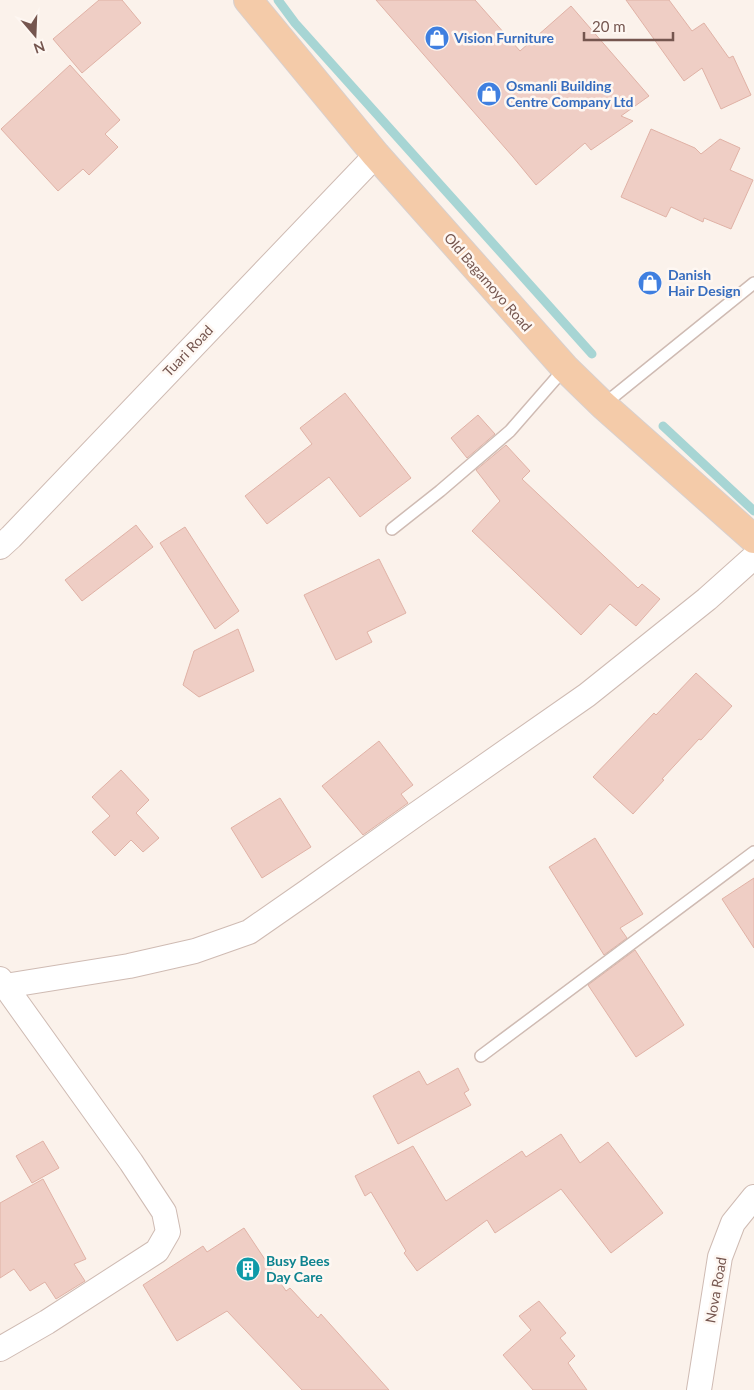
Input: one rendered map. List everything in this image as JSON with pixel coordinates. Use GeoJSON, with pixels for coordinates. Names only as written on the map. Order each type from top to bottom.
{"type":"FeatureCollection","features":[{"type":"Feature","properties":{"kind":"main road","name":"Old Bagamoyo Road"},"geometry":{"type":"LineString","coordinates":[[248,0],[376,155],[565,368],[603,406],[754,539]]}},
{"type":"Feature","properties":{"kind":"street","name":"Tuari Road"},"geometry":{"type":"LineString","coordinates":[[0,547],[376,155]]}},
{"type":"Feature","properties":{"kind":"street"},"geometry":{"type":"LineString","coordinates":[[0,1349],[48,1322],[157,1252],[168,1232],[164,1212],[131,1162],[2,982],[129,966],[195,951],[249,932],[587,695],[708,599],[754,557]]}},
{"type":"Feature","properties":{"kind":"street","name":"Nova Road"},"geometry":{"type":"LineString","coordinates":[[699,1390],[720,1257],[734,1223],[754,1197]]}},
{"type":"Feature","properties":{"kind":"lane"},"geometry":{"type":"LineString","coordinates":[[603,406],[754,283]]}},
{"type":"Feature","properties":{"kind":"lane"},"geometry":{"type":"LineString","coordinates":[[392,529],[510,431],[565,368]]}},
{"type":"Feature","properties":{"kind":"lane"},"geometry":{"type":"LineString","coordinates":[[481,1056],[754,852]]}},
{"type":"Feature","properties":{"kind":"building"},"geometry":{"type":"Polygon","coordinates":[[[99,0],[122,0],[141,23],[82,73],[53,39],[99,0]]]}},
{"type":"Feature","properties":{"kind":"building"},"geometry":{"type":"Polygon","coordinates":[[[376,0],[475,0],[520,51],[571,6],[649,96],[621,116],[633,121],[591,150],[585,143],[536,185],[376,0]]]}},
{"type":"Feature","properties":{"kind":"building"},"geometry":{"type":"Polygon","coordinates":[[[626,0],[669,0],[692,31],[704,23],[729,58],[733,56],[751,95],[721,109],[702,68],[684,81],[626,0]]]}},
{"type":"Feature","properties":{"kind":"building"},"geometry":{"type":"Polygon","coordinates":[[[70,65],[120,120],[105,134],[118,147],[89,175],[83,169],[58,191],[1,129],[70,65]]]}},
{"type":"Feature","properties":{"kind":"building"},"geometry":{"type":"Polygon","coordinates":[[[651,129],[695,148],[701,154],[720,139],[740,148],[730,170],[753,180],[731,229],[704,218],[703,222],[671,207],[666,217],[621,197],[651,129]]]}},
{"type":"Feature","properties":{"kind":"building"},"geometry":{"type":"Polygon","coordinates":[[[345,393],[411,478],[360,517],[329,477],[267,524],[245,496],[312,444],[300,428],[345,393]]]}},
{"type":"Feature","properties":{"kind":"building"},"geometry":{"type":"Polygon","coordinates":[[[478,415],[495,434],[467,458],[451,438],[478,415]]]}},
{"type":"Feature","properties":{"kind":"building"},"geometry":{"type":"Polygon","coordinates":[[[506,445],[530,471],[522,479],[638,588],[642,584],[660,599],[636,626],[610,604],[581,635],[472,531],[500,501],[476,470],[506,445]]]}},
{"type":"Feature","properties":{"kind":"building"},"geometry":{"type":"Polygon","coordinates":[[[136,525],[153,547],[82,601],[65,580],[136,525]]]}},
{"type":"Feature","properties":{"kind":"building"},"geometry":{"type":"Polygon","coordinates":[[[185,527],[239,611],[215,629],[160,543],[185,527]]]}},
{"type":"Feature","properties":{"kind":"building"},"geometry":{"type":"Polygon","coordinates":[[[379,559],[406,613],[367,632],[372,642],[336,660],[304,595],[379,559]]]}},
{"type":"Feature","properties":{"kind":"building"},"geometry":{"type":"Polygon","coordinates":[[[238,629],[254,671],[199,697],[183,685],[194,651],[238,629]]]}},
{"type":"Feature","properties":{"kind":"building"},"geometry":{"type":"Polygon","coordinates":[[[696,673],[732,706],[662,779],[664,780],[633,814],[593,777],[654,713],[656,715],[696,673]]]}},
{"type":"Feature","properties":{"kind":"building"},"geometry":{"type":"Polygon","coordinates":[[[379,741],[413,785],[401,794],[408,803],[363,835],[322,786],[379,741]]]}},
{"type":"Feature","properties":{"kind":"building"},"geometry":{"type":"Polygon","coordinates":[[[121,770],[149,800],[136,813],[159,838],[143,852],[131,840],[115,856],[92,832],[110,816],[92,797],[121,770]]]}},
{"type":"Feature","properties":{"kind":"building"},"geometry":{"type":"Polygon","coordinates":[[[280,798],[311,847],[262,878],[231,828],[280,798]]]}},
{"type":"Feature","properties":{"kind":"building"},"geometry":{"type":"Polygon","coordinates":[[[595,838],[643,914],[620,928],[627,938],[604,955],[549,867],[595,838]]]}},
{"type":"Feature","properties":{"kind":"building"},"geometry":{"type":"Polygon","coordinates":[[[754,878],[754,948],[722,899],[754,878]]]}},
{"type":"Feature","properties":{"kind":"building"},"geometry":{"type":"Polygon","coordinates":[[[635,950],[684,1025],[636,1057],[588,985],[635,950]]]}},
{"type":"Feature","properties":{"kind":"building"},"geometry":{"type":"Polygon","coordinates":[[[458,1068],[469,1090],[464,1093],[471,1105],[398,1144],[373,1096],[419,1071],[427,1085],[458,1068]]]}},
{"type":"Feature","properties":{"kind":"building"},"geometry":{"type":"Polygon","coordinates":[[[561,1134],[580,1163],[608,1142],[663,1213],[611,1253],[561,1189],[495,1233],[487,1220],[417,1271],[404,1253],[406,1251],[371,1192],[365,1196],[355,1176],[413,1146],[446,1201],[522,1151],[526,1157],[561,1134]]]}},
{"type":"Feature","properties":{"kind":"building"},"geometry":{"type":"Polygon","coordinates":[[[43,1141],[59,1168],[32,1183],[16,1156],[43,1141]]]}},
{"type":"Feature","properties":{"kind":"building"},"geometry":{"type":"Polygon","coordinates":[[[43,1179],[86,1259],[74,1264],[85,1281],[56,1299],[45,1282],[30,1291],[14,1269],[0,1278],[0,1203],[43,1179]]]}},
{"type":"Feature","properties":{"kind":"building"},"geometry":{"type":"Polygon","coordinates":[[[244,1228],[286,1291],[290,1288],[318,1318],[321,1314],[389,1390],[302,1390],[227,1311],[177,1341],[143,1285],[203,1246],[207,1252],[244,1228]]]}},
{"type":"Feature","properties":{"kind":"building"},"geometry":{"type":"Polygon","coordinates":[[[539,1301],[566,1333],[560,1338],[575,1356],[568,1363],[587,1390],[533,1390],[503,1355],[531,1330],[519,1316],[539,1301]]]}},
{"type":"Feature","properties":{"kind":"waterway"},"geometry":{"type":"LineString","coordinates":[[278,0],[295,23],[592,354]]}},
{"type":"Feature","properties":{"kind":"waterway"},"geometry":{"type":"LineString","coordinates":[[663,426],[754,511]]}},
{"type":"Feature","properties":{"kind":"place","name":"Vision Furniture"},"geometry":{"type":"Point","coordinates":[437,38]}},
{"type":"Feature","properties":{"kind":"place","name":"Osmanli Building Centre Company Ltd"},"geometry":{"type":"Point","coordinates":[489,94]}},
{"type":"Feature","properties":{"kind":"place","name":"Danish Hair Design"},"geometry":{"type":"Point","coordinates":[650,283]}},
{"type":"Feature","properties":{"kind":"place","name":"Busy Bees Day Care"},"geometry":{"type":"Point","coordinates":[248,1269]}}]}
